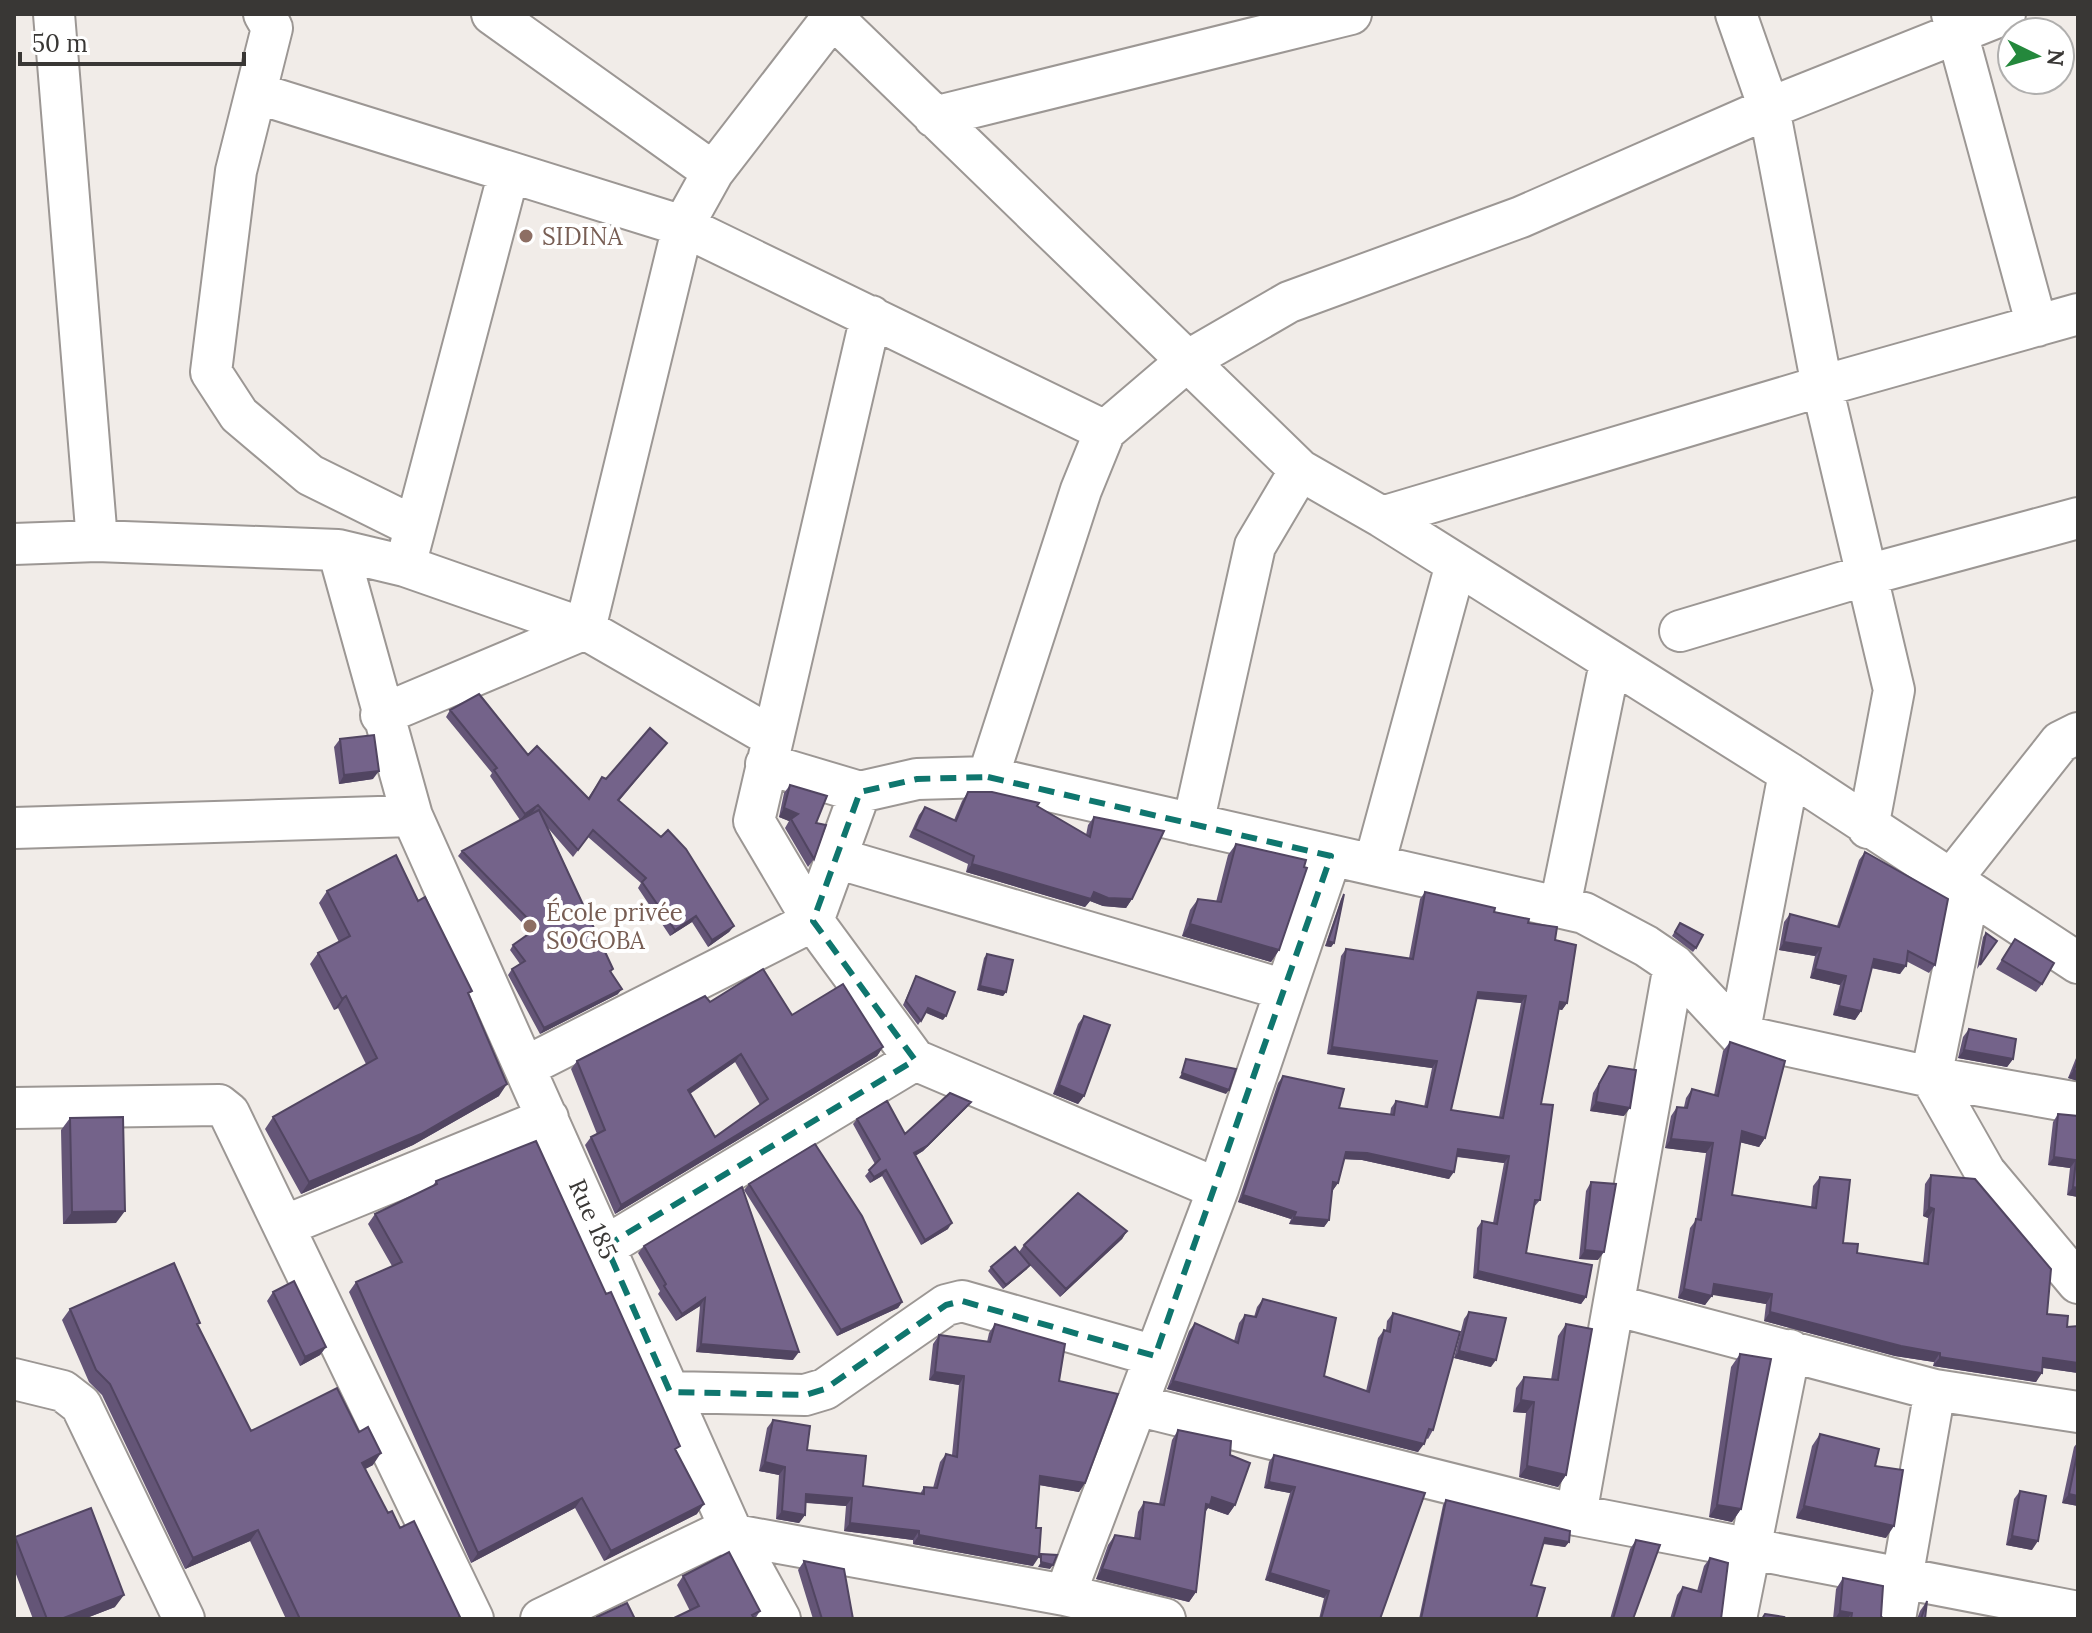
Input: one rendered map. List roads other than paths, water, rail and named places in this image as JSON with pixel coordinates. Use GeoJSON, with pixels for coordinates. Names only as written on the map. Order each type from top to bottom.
{"type":"FeatureCollection","features":[{"type":"Feature","properties":{"kind":"street"},"geometry":{"type":"LineString","coordinates":[[54,14],[97,541]]}},
{"type":"Feature","properties":{"kind":"street"},"geometry":{"type":"LineString","coordinates":[[264,14],[272,28],[236,171],[211,372],[239,415],[310,475],[415,527]]}},
{"type":"Feature","properties":{"kind":"street"},"geometry":{"type":"LineString","coordinates":[[492,14],[713,172]]}},
{"type":"Feature","properties":{"kind":"street"},"geometry":{"type":"LineString","coordinates":[[934,117],[1351,14]]}},
{"type":"Feature","properties":{"kind":"street"},"geometry":{"type":"LineString","coordinates":[[1736,14],[1769,108],[1822,386],[1894,690],[1868,828]]}},
{"type":"Feature","properties":{"kind":"street"},"geometry":{"type":"LineString","coordinates":[[988,777],[1081,490],[1105,431],[1187,361],[1289,302],[1521,217],[1953,23],[2005,14]]}},
{"type":"Feature","properties":{"kind":"street"},"geometry":{"type":"LineString","coordinates":[[585,629],[683,226],[713,172],[830,16],[1300,470],[1382,517],[1789,773],[1868,828],[2078,963]]}},
{"type":"Feature","properties":{"kind":"street"},"geometry":{"type":"LineString","coordinates":[[1953,23],[2037,326]]}},
{"type":"Feature","properties":{"kind":"street"},"geometry":{"type":"LineString","coordinates":[[256,93],[683,226],[1105,431]]}},
{"type":"Feature","properties":{"kind":"street"},"geometry":{"type":"LineString","coordinates":[[405,566],[509,172]]}},
{"type":"Feature","properties":{"kind":"street"},"geometry":{"type":"LineString","coordinates":[[1382,517],[1822,386],[2078,314]]}},
{"type":"Feature","properties":{"kind":"street"},"geometry":{"type":"LineString","coordinates":[[871,316],[754,821],[813,921],[915,1060],[1218,1189]]}},
{"type":"Feature","properties":{"kind":"street"},"geometry":{"type":"LineString","coordinates":[[1193,824],[1255,546],[1300,470]]}},
{"type":"Feature","properties":{"kind":"street"},"geometry":{"type":"LineString","coordinates":[[1680,631],[1867,575],[2078,518]]}},
{"type":"Feature","properties":{"kind":"street"},"geometry":{"type":"LineString","coordinates":[[14,544],[97,541],[338,550],[405,566],[585,629],[769,750],[860,792],[917,779],[988,777],[1560,906],[1584,913],[1646,946],[1674,965],[1739,1035],[1931,1077],[2078,1103]]}},
{"type":"Feature","properties":{"kind":"street","name":"Rue 185"},"geometry":{"type":"LineString","coordinates":[[338,550],[381,715],[412,816],[733,1532],[780,1619]]}},
{"type":"Feature","properties":{"kind":"street"},"geometry":{"type":"LineString","coordinates":[[1374,865],[1456,564]]}},
{"type":"Feature","properties":{"kind":"street"},"geometry":{"type":"LineString","coordinates":[[381,715],[585,629]]}},
{"type":"Feature","properties":{"kind":"street"},"geometry":{"type":"LineString","coordinates":[[1560,906],[1610,663]]}},
{"type":"Feature","properties":{"kind":"street"},"geometry":{"type":"LineString","coordinates":[[2078,733],[2060,742],[1960,886],[1931,1077],[1985,1172],[2078,1283]]}},
{"type":"Feature","properties":{"kind":"street"},"geometry":{"type":"LineString","coordinates":[[1739,1035],[1789,773]]}},
{"type":"Feature","properties":{"kind":"street"},"geometry":{"type":"LineString","coordinates":[[525,1067],[813,921],[860,792]]}},
{"type":"Feature","properties":{"kind":"street"},"geometry":{"type":"LineString","coordinates":[[14,828],[412,816]]}},
{"type":"Feature","properties":{"kind":"street"},"geometry":{"type":"LineString","coordinates":[[1065,1595],[1218,1189],[1331,856]]}},
{"type":"Feature","properties":{"kind":"street"},"geometry":{"type":"LineString","coordinates":[[836,858],[1285,990]]}},
{"type":"Feature","properties":{"kind":"street"},"geometry":{"type":"LineString","coordinates":[[1576,1515],[1674,965]]}},
{"type":"Feature","properties":{"kind":"street"},"geometry":{"type":"LineString","coordinates":[[606,1246],[915,1060]]}},
{"type":"Feature","properties":{"kind":"street"},"geometry":{"type":"LineString","coordinates":[[14,1108],[219,1105],[229,1113],[473,1619]]}},
{"type":"Feature","properties":{"kind":"street"},"geometry":{"type":"LineString","coordinates":[[284,1226],[548,1118]]}},
{"type":"Feature","properties":{"kind":"street"},"geometry":{"type":"LineString","coordinates":[[670,1392],[805,1395],[825,1389],[946,1305],[962,1301],[1155,1356]]}},
{"type":"Feature","properties":{"kind":"street"},"geometry":{"type":"LineString","coordinates":[[1614,1305],[1935,1390],[2078,1412]]}},
{"type":"Feature","properties":{"kind":"street"},"geometry":{"type":"LineString","coordinates":[[1736,1619],[1790,1350]]}},
{"type":"Feature","properties":{"kind":"street"},"geometry":{"type":"LineString","coordinates":[[14,1379],[63,1391],[81,1405],[184,1619]]}},
{"type":"Feature","properties":{"kind":"street"},"geometry":{"type":"LineString","coordinates":[[1895,1619],[1935,1390]]}},
{"type":"Feature","properties":{"kind":"street"},"geometry":{"type":"LineString","coordinates":[[1136,1405],[1576,1515],[2078,1612]]}},
{"type":"Feature","properties":{"kind":"street"},"geometry":{"type":"LineString","coordinates":[[541,1619],[733,1532],[1065,1595],[1165,1619]]}},
{"type":"Feature","properties":{"kind":"place","name":"SIDINA"},"geometry":{"type":"Point","coordinates":[526,236]}},
{"type":"Feature","properties":{"kind":"place","name":"École privée SOGOBA"},"geometry":{"type":"Point","coordinates":[530,926]}}]}
